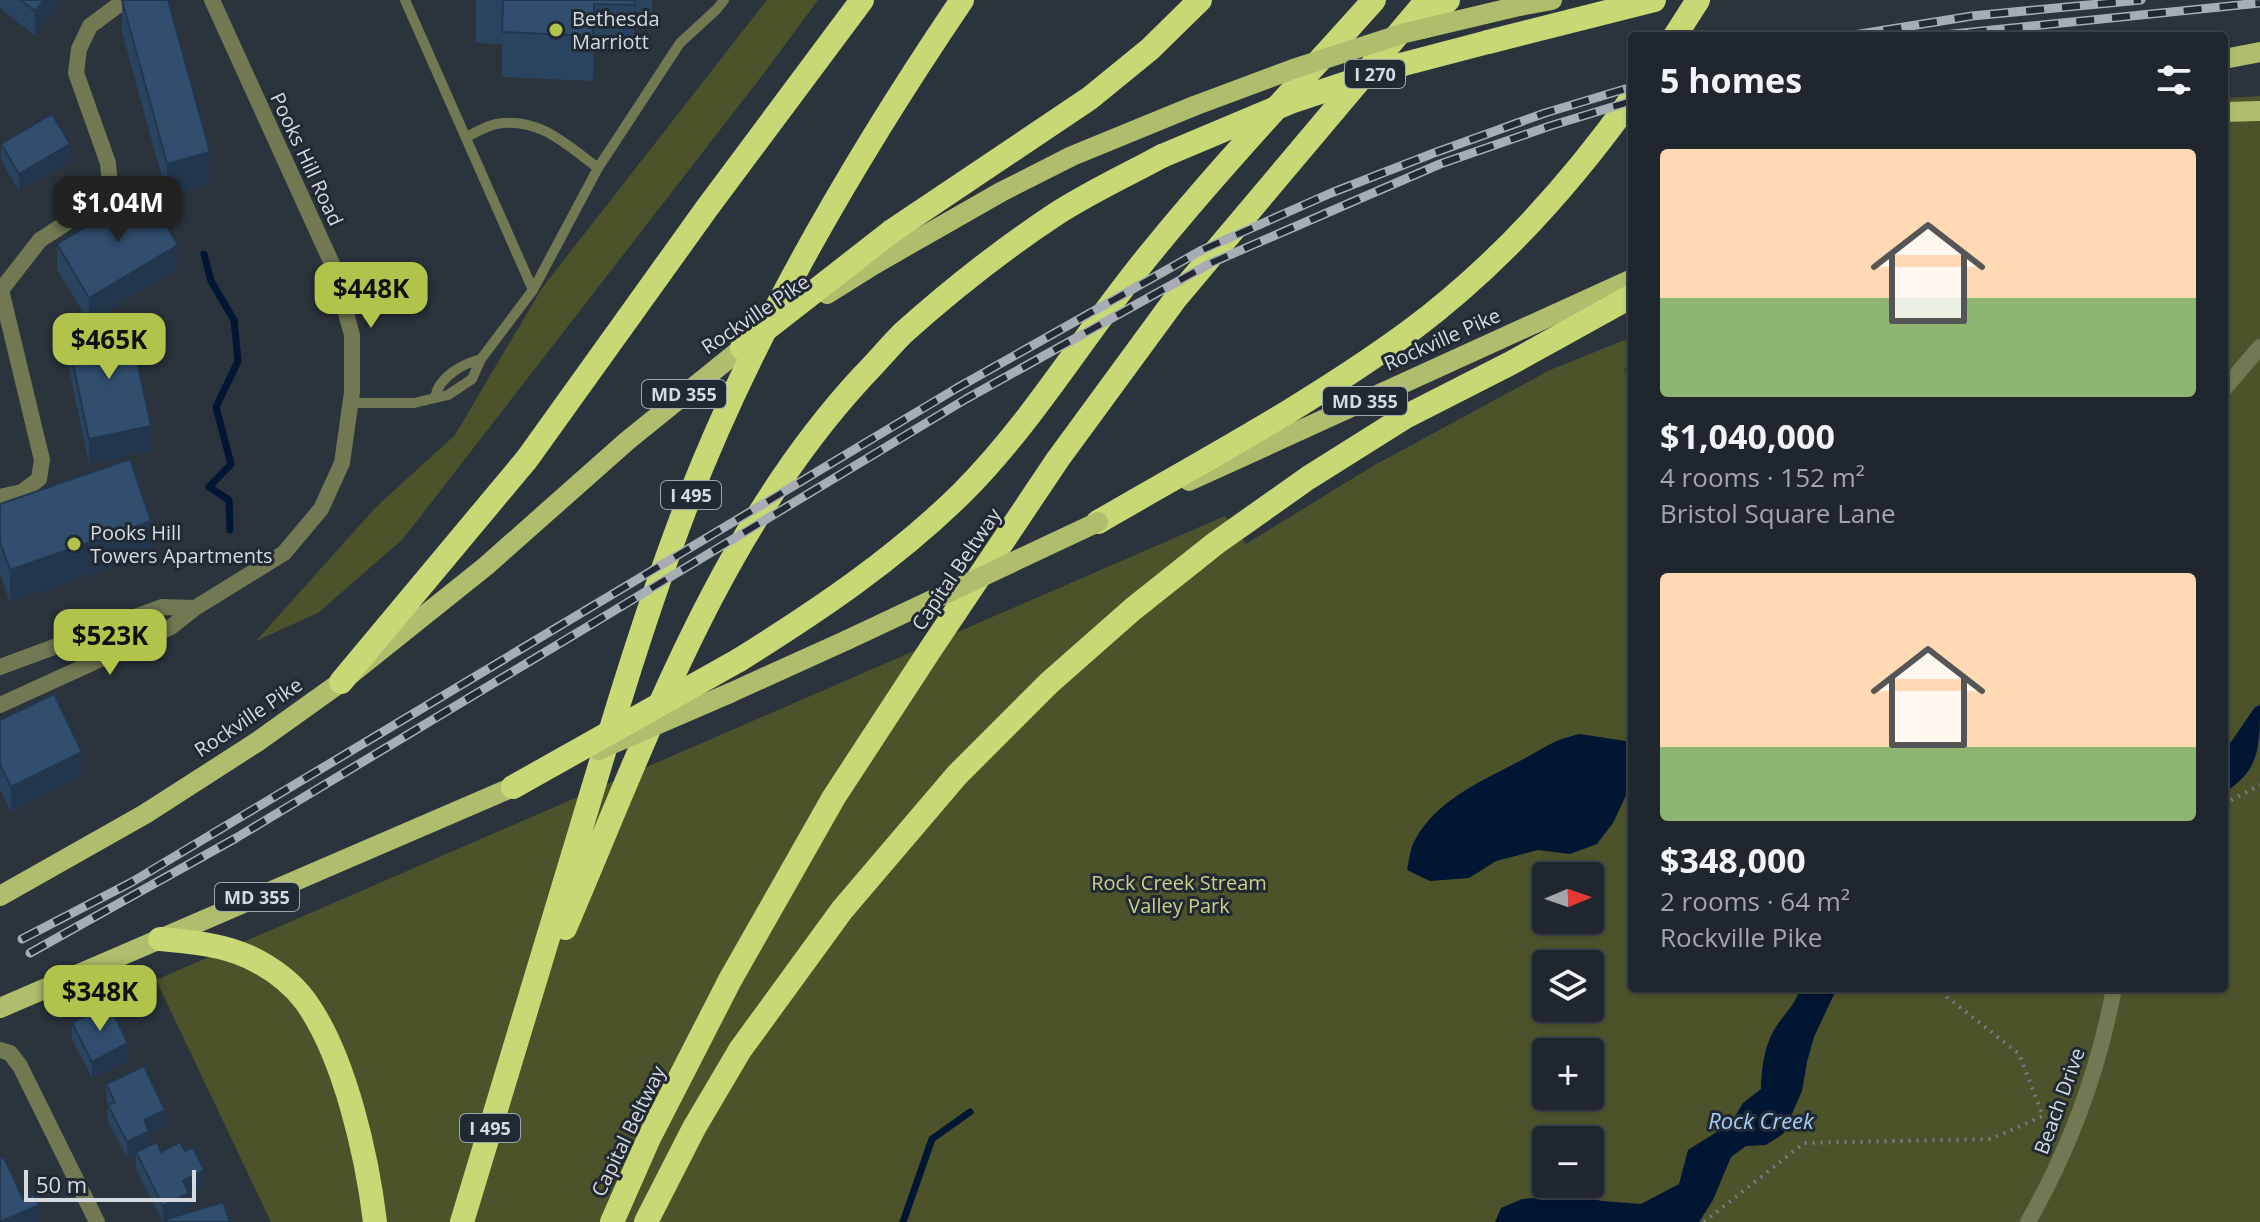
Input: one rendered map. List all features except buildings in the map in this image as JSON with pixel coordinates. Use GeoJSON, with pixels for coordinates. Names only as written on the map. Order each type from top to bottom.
{"type":"FeatureCollection","features":[{"type":"Feature","properties":{"kind":"highway"},"geometry":{"type":"LineString","coordinates":[[341,682],[527,459],[707,208],[862,0]]}},
{"type":"Feature","properties":{"kind":"highway","name":"I 495"},"geometry":{"type":"LineString","coordinates":[[462,1222],[629,669],[685,507],[745,370],[834,201],[911,75],[962,0]]}},
{"type":"Feature","properties":{"kind":"highway"},"geometry":{"type":"LineString","coordinates":[[742,348],[892,231],[1090,98],[1150,49],[1200,0]]}},
{"type":"Feature","properties":{"kind":"highway"},"geometry":{"type":"LineString","coordinates":[[513,787],[739,660],[821,608],[897,553],[963,491],[1018,428],[1152,251],[1374,0]]}},
{"type":"Feature","properties":{"kind":"highway","name":"Capital Beltway"},"geometry":{"type":"LineString","coordinates":[[612,1222],[649,1138],[730,980],[851,771],[1058,459],[1176,298],[1427,0]]}},
{"type":"Feature","properties":{"kind":"highway","name":"I 270"},"geometry":{"type":"LineString","coordinates":[[1302,148],[1448,0]]}},
{"type":"Feature","properties":{"kind":"highway"},"geometry":{"type":"LineString","coordinates":[[519,1035],[713,590],[771,493],[829,413],[902,335],[976,272],[1057,213],[1162,156],[1293,101],[1404,64],[1654,0]]}},
{"type":"Feature","properties":{"kind":"highway"},"geometry":{"type":"LineString","coordinates":[[1678,32],[1698,0]]}},
{"type":"Feature","properties":{"kind":"highway"},"geometry":{"type":"LineString","coordinates":[[1098,522],[1340,380],[1412,330],[1467,284],[1537,215],[1593,151],[1628,103]]}},
{"type":"Feature","properties":{"kind":"highway"},"geometry":{"type":"LineString","coordinates":[[646,1222],[694,1128],[740,1050],[842,910],[957,775],[1049,683],[1145,599],[1216,543],[1308,478],[1405,417],[1628,298]]}},
{"type":"Feature","properties":{"kind":"highway"},"geometry":{"type":"LineString","coordinates":[[160,939],[218,946],[249,957],[280,976],[305,1001],[324,1034],[343,1081],[371,1191],[375,1222]]}},
{"type":"Feature","properties":{"kind":"main road","name":"Rockville Pike"},"geometry":{"type":"LineString","coordinates":[[0,896],[145,814],[257,742],[341,682],[486,566],[627,441],[742,348],[875,264],[1001,192],[1072,156],[1194,106],[1293,69],[1405,33],[1552,0]]}},
{"type":"Feature","properties":{"kind":"main road"},"geometry":{"type":"LineString","coordinates":[[2228,58],[2260,52]]}},
{"type":"Feature","properties":{"kind":"main road"},"geometry":{"type":"LineString","coordinates":[[2228,112],[2260,111]]}},
{"type":"Feature","properties":{"kind":"main road","name":"Rockville Pike"},"geometry":{"type":"LineString","coordinates":[[0,1008],[730,693],[1628,281]]}},
{"type":"Feature","properties":{"kind":"street"},"geometry":{"type":"LineString","coordinates":[[0,497],[22,492],[39,479],[42,460],[1,290],[40,240],[97,203],[110,186],[108,163],[76,73],[79,49],[90,26],[125,0]]}},
{"type":"Feature","properties":{"kind":"street","name":"Pooks Hill Road"},"geometry":{"type":"LineString","coordinates":[[0,705],[171,627],[195,608],[284,553],[321,509],[342,463],[351,403],[352,335],[333,266],[212,0]]}},
{"type":"Feature","properties":{"kind":"street"},"geometry":{"type":"LineString","coordinates":[[2228,384],[2260,347]]}},
{"type":"Feature","properties":{"kind":"street","name":"Pooks Hill Road"},"geometry":{"type":"LineString","coordinates":[[0,667],[162,607],[195,608]]}},
{"type":"Feature","properties":{"kind":"street","name":"Beach Drive"},"geometry":{"type":"LineString","coordinates":[[2028,1222],[2075,1123],[2103,1037],[2113,992]]}},
{"type":"Feature","properties":{"kind":"street"},"geometry":{"type":"LineString","coordinates":[[0,1050],[10,1053],[20,1066],[97,1222]]}},
{"type":"Feature","properties":{"kind":"lane"},"geometry":{"type":"LineString","coordinates":[[405,0],[533,290]]}},
{"type":"Feature","properties":{"kind":"lane"},"geometry":{"type":"LineString","coordinates":[[351,403],[414,403],[448,395],[472,379],[481,359],[533,290],[598,168],[680,43],[724,0]]}},
{"type":"Feature","properties":{"kind":"lane"},"geometry":{"type":"LineString","coordinates":[[466,137],[495,124],[527,124],[548,130],[598,168]]}},
{"type":"Feature","properties":{"kind":"lane"},"geometry":{"type":"LineString","coordinates":[[435,397],[437,387],[454,372],[467,362],[481,359]]}},
{"type":"Feature","properties":{"kind":"path"},"geometry":{"type":"LineString","coordinates":[[2228,802],[2260,785]]}},
{"type":"Feature","properties":{"kind":"path"},"geometry":{"type":"LineString","coordinates":[[1704,1222],[1804,1143],[1991,1139],[2043,1116],[2019,1054],[1947,997],[1946,992]]}},
{"type":"Feature","properties":{"kind":"green space"},"geometry":{"type":"Polygon","coordinates":[[[767,0],[818,0],[403,539],[318,613],[256,641],[376,507],[455,435],[542,288],[767,0]]]}},
{"type":"Feature","properties":{"kind":"green space","name":"Rock Creek Stream Valley Park"},"geometry":{"type":"Polygon","coordinates":[[[2260,96],[2260,1222],[271,1222],[156,980],[1225,516],[1246,544],[1373,466],[1550,370],[1628,339],[1628,362],[1624,372],[1628,370],[1628,992],[2228,992],[2228,98],[2260,96]]]}},
{"type":"Feature","properties":{"kind":"water"},"geometry":{"type":"Polygon","coordinates":[[[2260,705],[2256,756],[2245,775],[2228,790],[2228,744],[2255,707],[2260,705]]]}},
{"type":"Feature","properties":{"kind":"water"},"geometry":{"type":"Polygon","coordinates":[[[1580,734],[1628,741],[1628,791],[1613,823],[1597,844],[1570,854],[1538,850],[1496,861],[1469,878],[1430,881],[1407,870],[1415,840],[1425,825],[1451,800],[1564,738],[1580,734]]]}},
{"type":"Feature","properties":{"kind":"water","name":"Rock Creek"},"geometry":{"type":"Polygon","coordinates":[[[1798,992],[1835,992],[1814,1037],[1802,1091],[1783,1134],[1766,1145],[1746,1146],[1731,1157],[1713,1200],[1699,1222],[1495,1222],[1501,1208],[1522,1199],[1586,1198],[1641,1204],[1679,1184],[1688,1150],[1731,1123],[1743,1103],[1761,1089],[1764,1060],[1777,1026],[1798,992]]]}},
{"type":"Feature","properties":{"kind":"waterway"},"geometry":{"type":"LineString","coordinates":[[204,254],[211,281],[234,320],[238,361],[216,407],[231,464],[209,487],[229,500],[230,530]]}},
{"type":"Feature","properties":{"kind":"waterway"},"geometry":{"type":"LineString","coordinates":[[903,1222],[932,1139],[970,1112]]}},
{"type":"Feature","properties":{"kind":"railway"},"geometry":{"type":"LineString","coordinates":[[1873,32],[1972,16],[2141,0]]}},
{"type":"Feature","properties":{"kind":"railway"},"geometry":{"type":"LineString","coordinates":[[1973,32],[2260,3]]}},
{"type":"Feature","properties":{"kind":"railway"},"geometry":{"type":"LineString","coordinates":[[22,939],[132,882],[957,388],[1202,250],[1331,193],[1434,153],[1545,113],[1628,88]]}},
{"type":"Feature","properties":{"kind":"railway"},"geometry":{"type":"LineString","coordinates":[[30,953],[236,838],[966,399],[1211,263],[1440,164],[1628,102]]}},
{"type":"Feature","properties":{"kind":"place","name":"Bethesda Marriott"},"geometry":{"type":"Point","coordinates":[556,30]}},
{"type":"Feature","properties":{"kind":"place","name":"Pooks Hill Towers Apartments"},"geometry":{"type":"Point","coordinates":[74,544]}}]}
